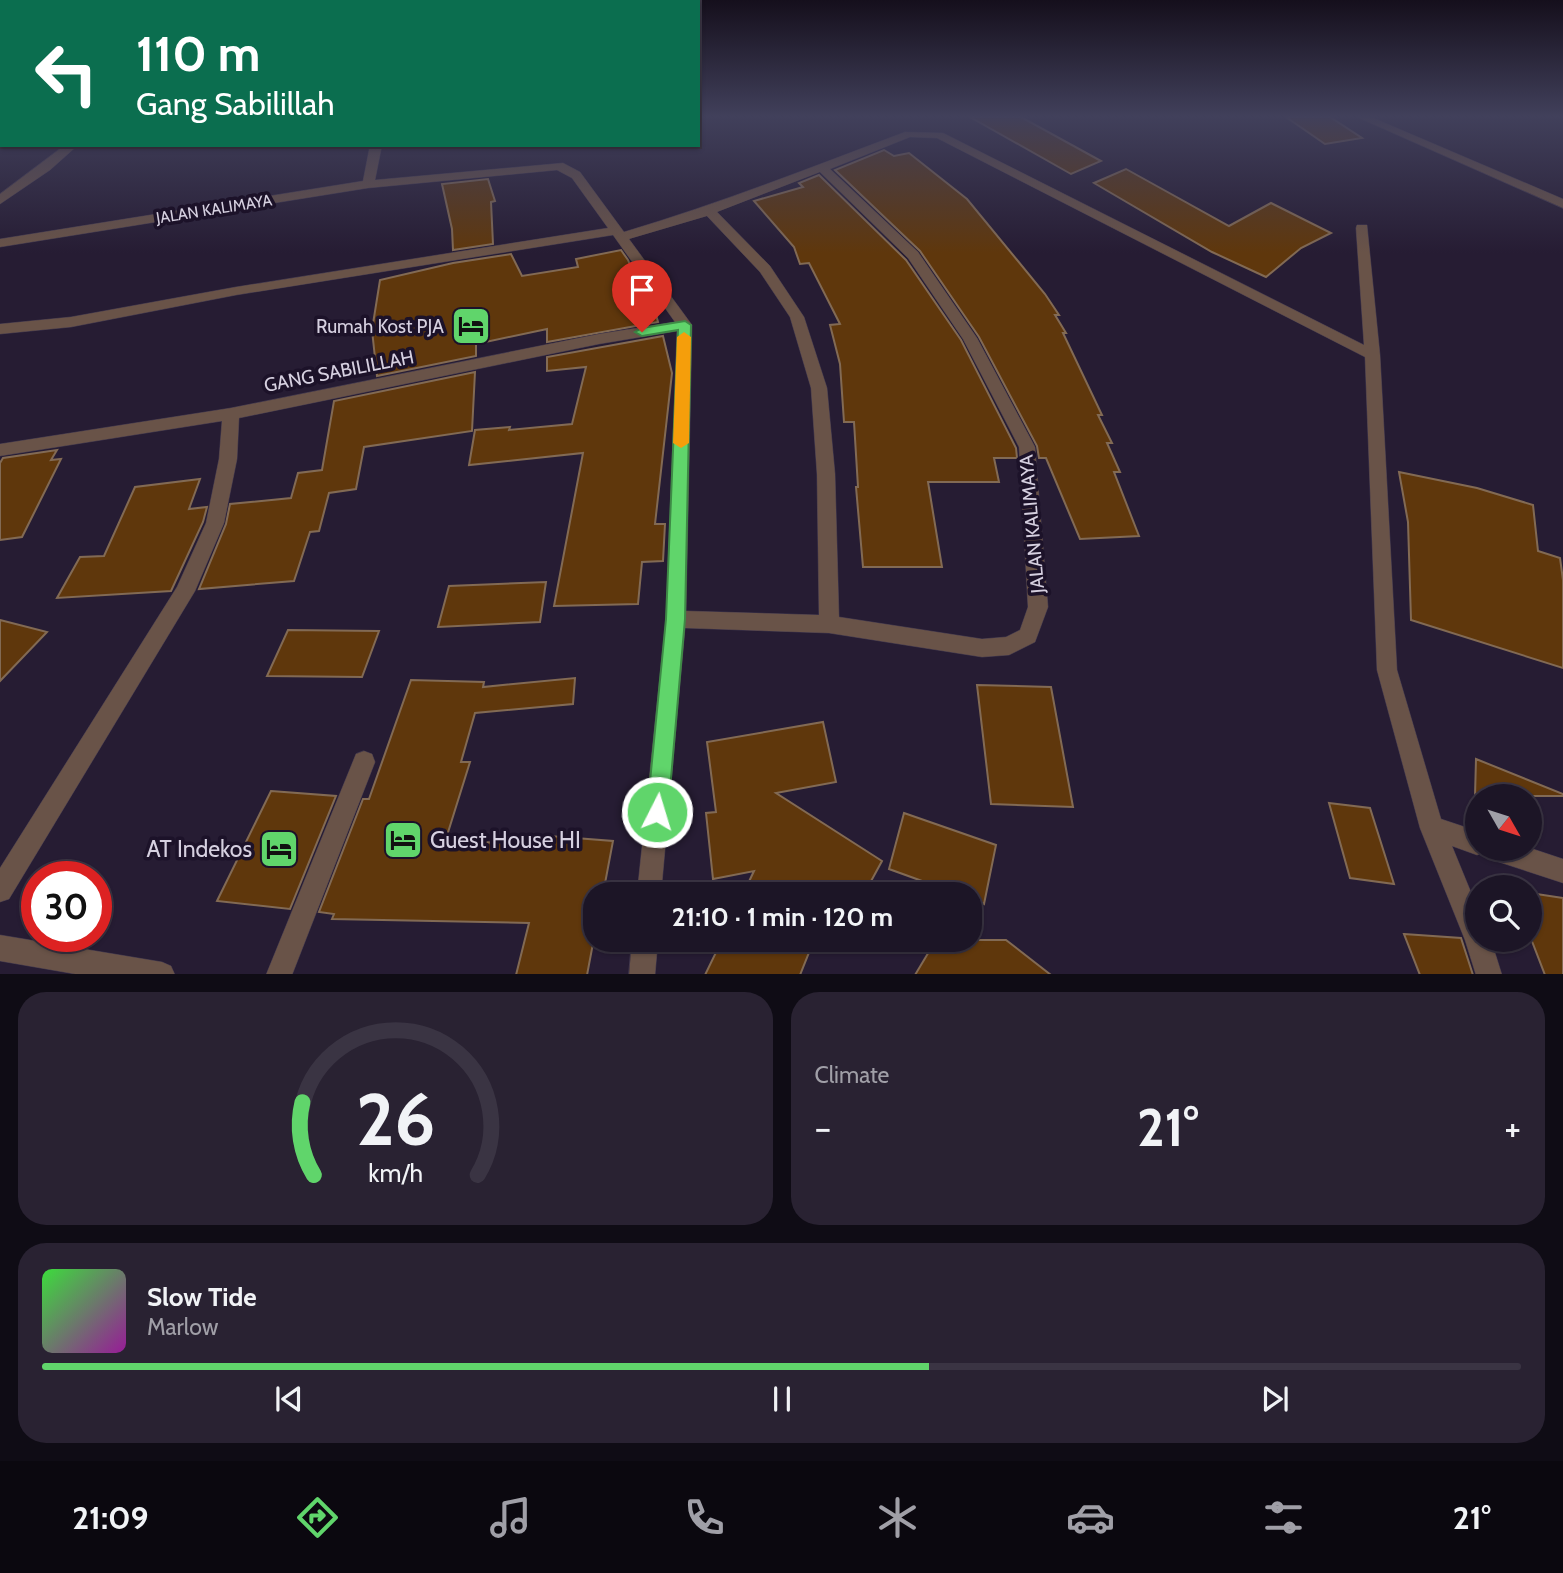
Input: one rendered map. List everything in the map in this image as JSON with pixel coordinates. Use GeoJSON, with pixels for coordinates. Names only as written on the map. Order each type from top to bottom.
{"type":"FeatureCollection","features":[{"type":"Feature","properties":{"kind":"street"},"geometry":{"type":"LineString","coordinates":[[0,200],[51,162]]}},
{"type":"Feature","properties":{"kind":"street"},"geometry":{"type":"LineString","coordinates":[[368,184],[372,162]]}},
{"type":"Feature","properties":{"kind":"street"},"geometry":{"type":"LineString","coordinates":[[0,329],[71,323],[236,291],[618,234],[709,211],[830,162]]}},
{"type":"Feature","properties":{"kind":"street"},"geometry":{"type":"LineString","coordinates":[[993,162],[1371,355]]}},
{"type":"Feature","properties":{"kind":"street"},"geometry":{"type":"LineString","coordinates":[[1462,162],[1563,204]]}},
{"type":"Feature","properties":{"kind":"street","name":"JALAN KALIMAYA"},"geometry":{"type":"LineString","coordinates":[[0,243],[368,184],[559,166],[576,174],[685,325]]}},
{"type":"Feature","properties":{"kind":"street","name":"JALAN KALIMAYA"},"geometry":{"type":"LineString","coordinates":[[676,619],[829,624],[982,648],[1009,646],[1028,636],[1038,607],[1027,447],[971,338],[913,255],[820,166]]}},
{"type":"Feature","properties":{"kind":"street"},"geometry":{"type":"LineString","coordinates":[[709,211],[765,269],[797,317],[819,388],[826,474],[829,624]]}},
{"type":"Feature","properties":{"kind":"street"},"geometry":{"type":"LineString","coordinates":[[1362,228],[1387,670],[1432,828],[1465,909]]}},
{"type":"Feature","properties":{"kind":"street"},"geometry":{"type":"LineString","coordinates":[[650,882],[676,619],[685,325]]}},
{"type":"Feature","properties":{"kind":"street","name":"GANG SABILILLAH"},"geometry":{"type":"LineString","coordinates":[[0,450],[231,414],[685,325]]}},
{"type":"Feature","properties":{"kind":"street"},"geometry":{"type":"LineString","coordinates":[[0,890],[185,591],[215,523],[228,459],[231,414]]}},
{"type":"Feature","properties":{"kind":"street"},"geometry":{"type":"LineString","coordinates":[[279,974],[363,762]]}},
{"type":"Feature","properties":{"kind":"street"},"geometry":{"type":"LineString","coordinates":[[1432,828],[1465,839]]}},
{"type":"Feature","properties":{"kind":"street"},"geometry":{"type":"LineString","coordinates":[[1533,861],[1563,871]]}},
{"type":"Feature","properties":{"kind":"street"},"geometry":{"type":"LineString","coordinates":[[0,948],[156,974]]}},
{"type":"Feature","properties":{"kind":"street"},"geometry":{"type":"LineString","coordinates":[[642,974],[644,952]]}},
{"type":"Feature","properties":{"kind":"street"},"geometry":{"type":"LineString","coordinates":[[1482,952],[1489,974]]}},
{"type":"Feature","properties":{"kind":"building"},"geometry":{"type":"Polygon","coordinates":[[[853,162],[921,162],[967,199],[1059,315],[1055,315],[1066,333],[1063,333],[1102,415],[1098,415],[1112,443],[1107,443],[1120,472],[1114,472],[1139,536],[1080,539],[1046,458],[1039,458],[1037,446],[979,337],[920,251],[835,170],[853,162]]]}},
{"type":"Feature","properties":{"kind":"building"},"geometry":{"type":"Polygon","coordinates":[[[1051,162],[1098,162],[1071,174],[1051,162]]]}},
{"type":"Feature","properties":{"kind":"building"},"geometry":{"type":"Polygon","coordinates":[[[1126,169],[1229,226],[1271,203],[1331,233],[1301,248],[1266,277],[1212,252],[1094,183],[1126,169]]]}},
{"type":"Feature","properties":{"kind":"building"},"geometry":{"type":"Polygon","coordinates":[[[819,175],[906,260],[961,340],[1016,448],[1017,458],[994,458],[999,482],[928,482],[942,567],[863,567],[854,422],[844,422],[840,364],[830,325],[840,324],[809,263],[800,264],[794,247],[754,201],[803,187],[799,183],[819,175]]]}},
{"type":"Feature","properties":{"kind":"building"},"geometry":{"type":"Polygon","coordinates":[[[488,179],[495,201],[491,202],[493,244],[453,250],[452,229],[442,184],[488,179]]]}},
{"type":"Feature","properties":{"kind":"building"},"geometry":{"type":"Polygon","coordinates":[[[621,250],[628,260],[649,313],[655,311],[658,322],[547,342],[547,329],[476,344],[476,356],[377,376],[372,330],[380,280],[453,263],[511,254],[522,276],[578,267],[576,259],[621,250]]]}},
{"type":"Feature","properties":{"kind":"building"},"geometry":{"type":"Polygon","coordinates":[[[663,336],[672,373],[655,524],[665,524],[663,561],[642,562],[638,604],[554,606],[583,453],[469,465],[475,430],[572,424],[586,367],[547,371],[547,357],[663,336]]]}},
{"type":"Feature","properties":{"kind":"building"},"geometry":{"type":"Polygon","coordinates":[[[475,372],[472,431],[364,447],[356,489],[329,493],[319,531],[310,532],[294,581],[199,589],[226,524],[230,504],[291,498],[298,473],[322,470],[334,401],[475,372]]]}},
{"type":"Feature","properties":{"kind":"building"},"geometry":{"type":"Polygon","coordinates":[[[57,450],[51,460],[61,459],[22,537],[0,540],[0,463],[3,458],[57,450]]]}},
{"type":"Feature","properties":{"kind":"building"},"geometry":{"type":"Polygon","coordinates":[[[1399,472],[1477,488],[1533,505],[1538,551],[1560,558],[1563,580],[1563,668],[1411,620],[1408,522],[1399,472]]]}},
{"type":"Feature","properties":{"kind":"building"},"geometry":{"type":"Polygon","coordinates":[[[200,479],[189,509],[207,507],[203,522],[171,591],[57,598],[80,557],[104,556],[135,487],[200,479]]]}},
{"type":"Feature","properties":{"kind":"building"},"geometry":{"type":"Polygon","coordinates":[[[546,582],[540,622],[438,627],[449,586],[546,582]]]}},
{"type":"Feature","properties":{"kind":"building"},"geometry":{"type":"Polygon","coordinates":[[[0,620],[47,632],[0,681],[0,620]]]}},
{"type":"Feature","properties":{"kind":"building"},"geometry":{"type":"Polygon","coordinates":[[[288,630],[379,631],[362,677],[267,676],[288,630]]]}},
{"type":"Feature","properties":{"kind":"building"},"geometry":{"type":"Polygon","coordinates":[[[575,678],[573,704],[475,713],[461,762],[470,762],[445,842],[549,843],[550,836],[613,841],[605,882],[583,882],[583,952],[591,952],[587,974],[516,974],[529,923],[332,919],[334,914],[319,912],[363,799],[369,799],[411,680],[484,682],[483,687],[575,678]]]}},
{"type":"Feature","properties":{"kind":"building"},"geometry":{"type":"Polygon","coordinates":[[[977,685],[1051,687],[1073,807],[991,804],[977,685]]]}},
{"type":"Feature","properties":{"kind":"building"},"geometry":{"type":"Polygon","coordinates":[[[823,722],[836,782],[776,793],[882,861],[871,882],[749,882],[754,871],[713,879],[706,813],[716,812],[707,742],[823,722]]]}},
{"type":"Feature","properties":{"kind":"building"},"geometry":{"type":"Polygon","coordinates":[[[1476,759],[1538,784],[1475,784],[1476,759]]]}},
{"type":"Feature","properties":{"kind":"building"},"geometry":{"type":"Polygon","coordinates":[[[1542,786],[1563,794],[1542,796],[1542,786]]]}},
{"type":"Feature","properties":{"kind":"building","name":"AT Indekos"},"geometry":{"type":"Polygon","coordinates":[[[271,791],[336,796],[290,909],[217,901],[271,791]]]}},
{"type":"Feature","properties":{"kind":"building"},"geometry":{"type":"Polygon","coordinates":[[[1329,803],[1370,808],[1394,884],[1350,878],[1329,803]]]}},
{"type":"Feature","properties":{"kind":"building"},"geometry":{"type":"Polygon","coordinates":[[[904,813],[996,845],[984,904],[982,882],[925,882],[889,869],[904,813]]]}},
{"type":"Feature","properties":{"kind":"building"},"geometry":{"type":"Polygon","coordinates":[[[1542,895],[1563,898],[1563,974],[1545,974],[1536,952],[1542,952],[1542,895]]]}},
{"type":"Feature","properties":{"kind":"building"},"geometry":{"type":"Polygon","coordinates":[[[1404,934],[1461,938],[1473,974],[1420,974],[1404,934]]]}},
{"type":"Feature","properties":{"kind":"building"},"geometry":{"type":"Polygon","coordinates":[[[982,940],[1006,940],[1050,974],[916,974],[929,952],[982,952],[982,940]]]}},
{"type":"Feature","properties":{"kind":"building"},"geometry":{"type":"Polygon","coordinates":[[[716,952],[809,952],[800,974],[705,974],[716,952]]]}},
{"type":"Feature","properties":{"kind":"slow traffic"},"geometry":{"type":"LineString","coordinates":[[681,443],[684,337]]}},
{"type":"Feature","properties":{"kind":"place","name":"Rumah Kost PJA"},"geometry":{"type":"Point","coordinates":[471,326]}},
{"type":"Feature","properties":{"kind":"place","name":"Guest House HI"},"geometry":{"type":"Point","coordinates":[403,840]}},
{"type":"Feature","properties":{"kind":"place","name":"AT Indekos"},"geometry":{"type":"Point","coordinates":[279,849]}},
{"type":"Feature","properties":{"kind":"route"},"geometry":{"type":"LineString","coordinates":[[642,332],[685,325],[676,619],[657,812]]}}]}
